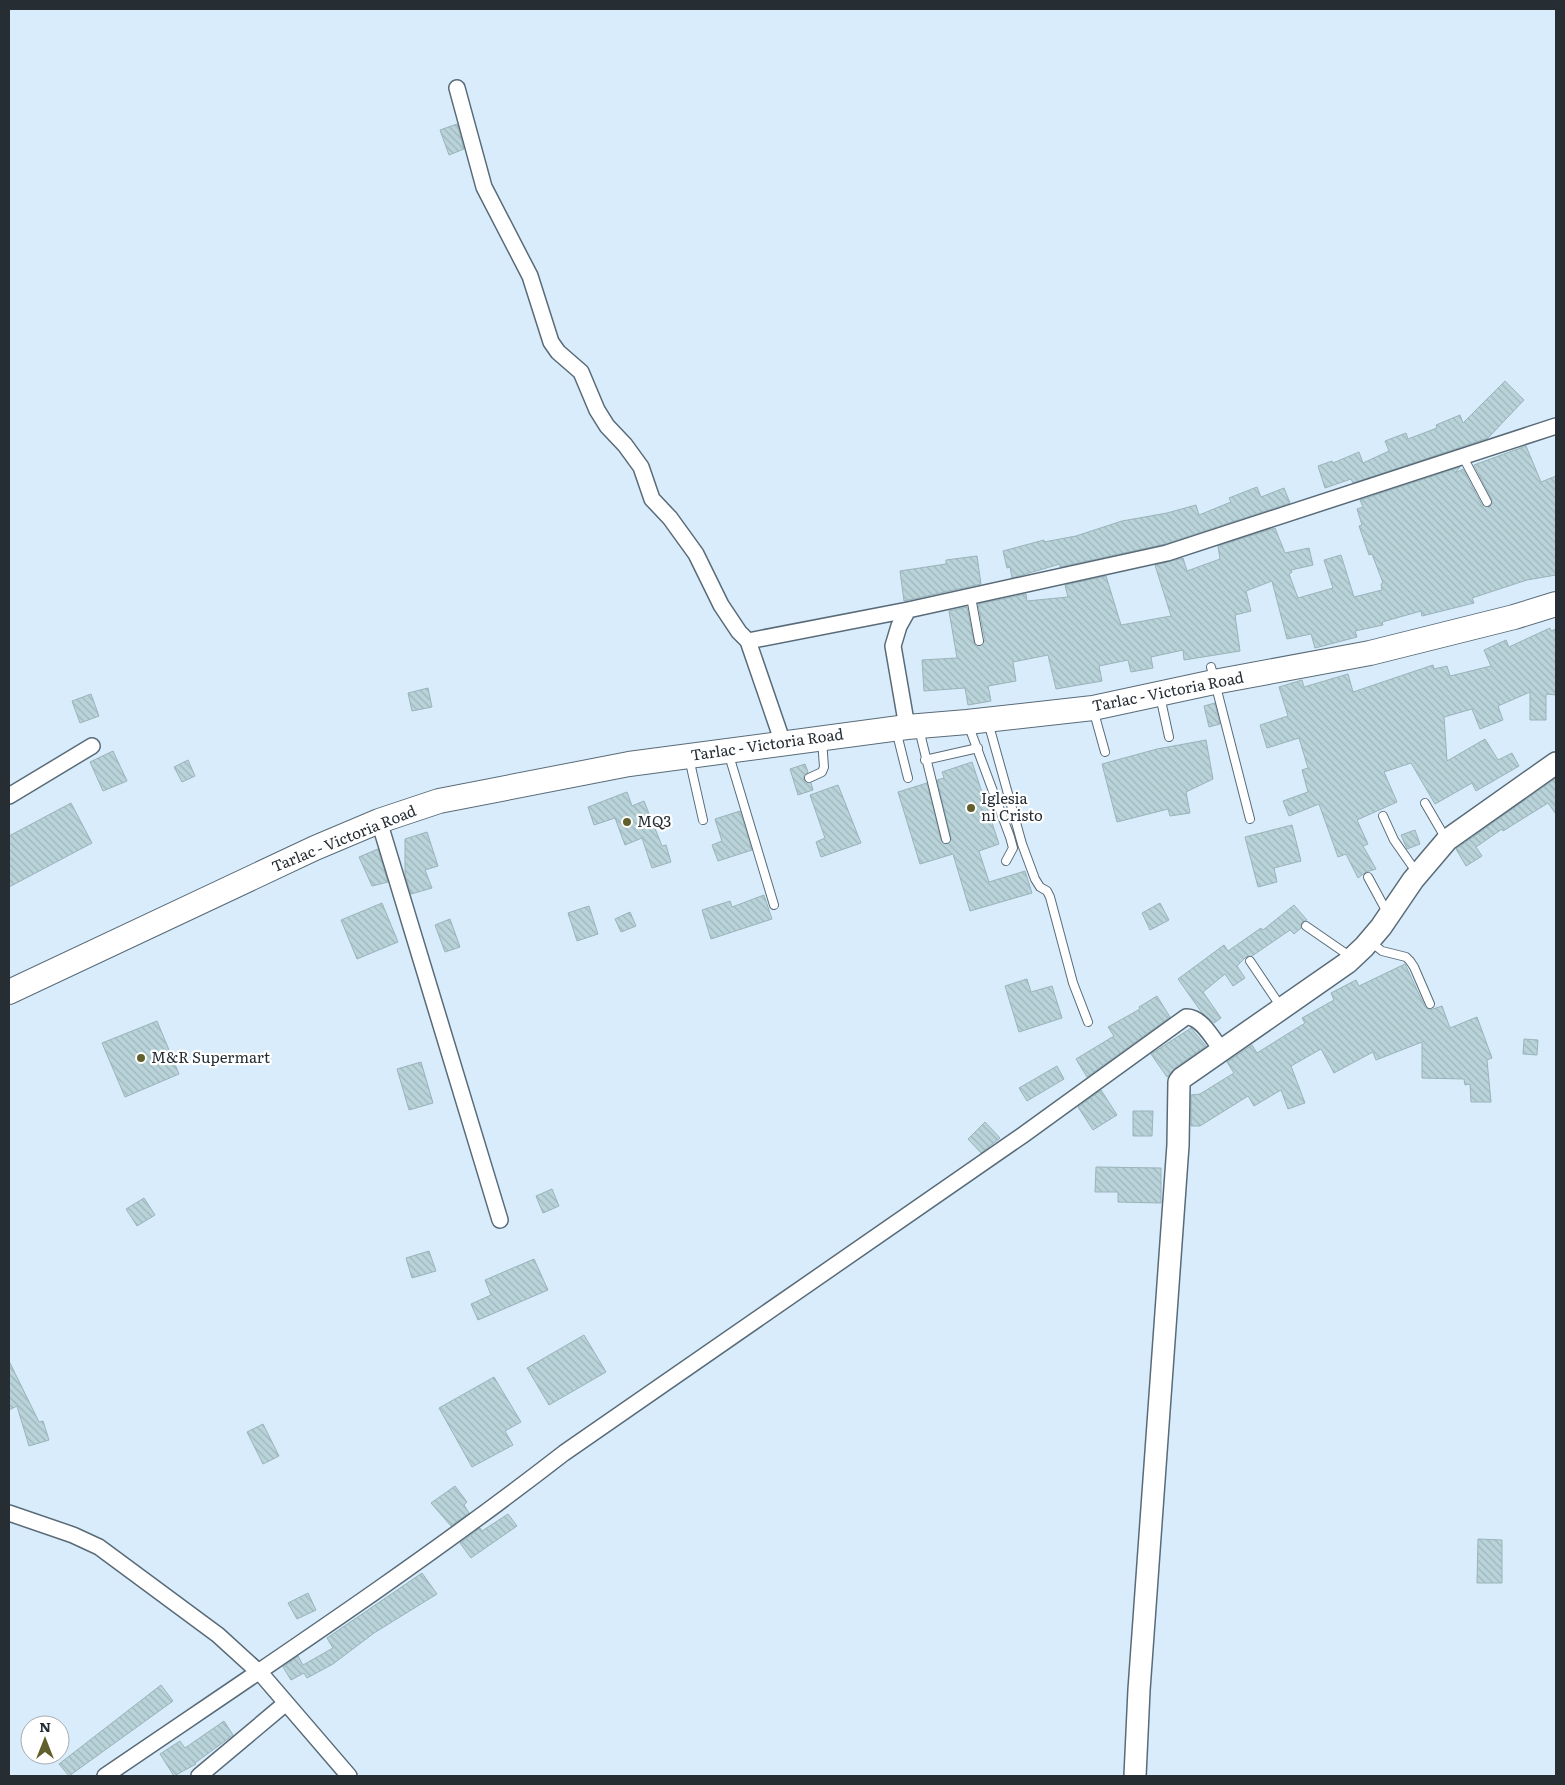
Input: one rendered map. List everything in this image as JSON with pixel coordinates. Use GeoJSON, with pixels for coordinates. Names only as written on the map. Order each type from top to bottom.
{"type":"FeatureCollection","features":[{"type":"Feature","properties":{"kind":"main road","name":"Tarlac - Victoria Road"},"geometry":{"type":"LineString","coordinates":[[9,992],[306,852],[380,821],[439,801],[629,764],[907,727],[1093,708],[1159,694],[1213,674],[1370,653],[1514,618],[1556,604]]}},
{"type":"Feature","properties":{"kind":"street"},"geometry":{"type":"LineString","coordinates":[[457,88],[484,187],[530,276],[550,342],[558,352],[582,372],[597,410],[607,426],[641,467],[652,499],[670,518],[696,554],[721,605],[739,632],[748,641],[783,743]]}},
{"type":"Feature","properties":{"kind":"street"},"geometry":{"type":"LineString","coordinates":[[748,641],[971,597],[1167,553],[1556,426]]}},
{"type":"Feature","properties":{"kind":"street"},"geometry":{"type":"LineString","coordinates":[[907,727],[893,646],[899,626],[908,610]]}},
{"type":"Feature","properties":{"kind":"street"},"geometry":{"type":"LineString","coordinates":[[9,796],[92,746]]}},
{"type":"Feature","properties":{"kind":"street"},"geometry":{"type":"LineString","coordinates":[[1135,1776],[1139,1690],[1178,1144],[1177,1089],[1182,1078],[1353,958],[1370,941],[1418,874],[1447,840],[1556,763]]}},
{"type":"Feature","properties":{"kind":"street"},"geometry":{"type":"LineString","coordinates":[[380,821],[500,1220]]}},
{"type":"Feature","properties":{"kind":"street"},"geometry":{"type":"LineString","coordinates":[[104,1776],[258,1672],[494,1507],[578,1443],[1015,1141],[1186,1017],[1191,1016],[1199,1021],[1222,1051]]}},
{"type":"Feature","properties":{"kind":"street"},"geometry":{"type":"LineString","coordinates":[[9,1513],[72,1535],[99,1547],[218,1635],[258,1672],[349,1776]]}},
{"type":"Feature","properties":{"kind":"street"},"geometry":{"type":"LineString","coordinates":[[199,1776],[286,1703]]}},
{"type":"Feature","properties":{"kind":"lane"},"geometry":{"type":"LineString","coordinates":[[1463,456],[1488,502]]}},
{"type":"Feature","properties":{"kind":"lane"},"geometry":{"type":"LineString","coordinates":[[971,597],[979,641]]}},
{"type":"Feature","properties":{"kind":"lane"},"geometry":{"type":"LineString","coordinates":[[1213,674],[1250,819]]}},
{"type":"Feature","properties":{"kind":"lane"},"geometry":{"type":"LineString","coordinates":[[1159,694],[1169,737]]}},
{"type":"Feature","properties":{"kind":"lane"},"geometry":{"type":"LineString","coordinates":[[1093,708],[1104,752]]}},
{"type":"Feature","properties":{"kind":"lane"},"geometry":{"type":"LineString","coordinates":[[977,721],[978,748],[1013,848],[1006,861]]}},
{"type":"Feature","properties":{"kind":"lane"},"geometry":{"type":"LineString","coordinates":[[977,721],[1035,879],[1040,887],[1047,891],[1050,897],[1073,983],[1088,1022]]}},
{"type":"Feature","properties":{"kind":"lane"},"geometry":{"type":"LineString","coordinates":[[907,727],[925,760],[946,839]]}},
{"type":"Feature","properties":{"kind":"lane"},"geometry":{"type":"LineString","coordinates":[[907,727],[908,778]]}},
{"type":"Feature","properties":{"kind":"lane"},"geometry":{"type":"LineString","coordinates":[[810,778],[822,772],[824,767],[822,738]]}},
{"type":"Feature","properties":{"kind":"lane"},"geometry":{"type":"LineString","coordinates":[[925,760],[978,748]]}},
{"type":"Feature","properties":{"kind":"lane"},"geometry":{"type":"LineString","coordinates":[[728,750],[774,905]]}},
{"type":"Feature","properties":{"kind":"lane"},"geometry":{"type":"LineString","coordinates":[[689,756],[703,820]]}},
{"type":"Feature","properties":{"kind":"lane"},"geometry":{"type":"LineString","coordinates":[[1425,803],[1447,840]]}},
{"type":"Feature","properties":{"kind":"lane"},"geometry":{"type":"LineString","coordinates":[[1383,816],[1394,840],[1418,874]]}},
{"type":"Feature","properties":{"kind":"lane"},"geometry":{"type":"LineString","coordinates":[[1368,877],[1389,916]]}},
{"type":"Feature","properties":{"kind":"lane"},"geometry":{"type":"LineString","coordinates":[[1306,926],[1353,958]]}},
{"type":"Feature","properties":{"kind":"lane"},"geometry":{"type":"LineString","coordinates":[[1370,941],[1382,951],[1406,957],[1410,961],[1414,966],[1430,1004]]}},
{"type":"Feature","properties":{"kind":"lane"},"geometry":{"type":"LineString","coordinates":[[1250,961],[1282,1009]]}},
{"type":"Feature","properties":{"kind":"building"},"geometry":{"type":"Polygon","coordinates":[[[457,124],[464,149],[449,155],[440,130],[457,124]]]}},
{"type":"Feature","properties":{"kind":"building"},"geometry":{"type":"Polygon","coordinates":[[[1505,381],[1524,400],[1488,438],[1353,483],[1351,479],[1325,488],[1318,466],[1332,461],[1333,463],[1359,452],[1363,463],[1389,451],[1385,441],[1406,433],[1408,439],[1437,428],[1436,425],[1460,415],[1463,423],[1505,381]]]}},
{"type":"Feature","properties":{"kind":"building"},"geometry":{"type":"Polygon","coordinates":[[[1526,446],[1541,482],[1556,476],[1556,575],[1527,580],[1472,598],[1474,603],[1422,616],[1421,611],[1382,622],[1383,625],[1355,631],[1357,637],[1315,648],[1311,634],[1287,639],[1272,581],[1246,591],[1251,611],[1235,615],[1240,651],[1184,660],[1183,650],[1151,657],[1153,668],[1131,672],[1128,660],[1099,666],[1102,681],[1056,689],[1048,655],[1013,662],[1016,681],[988,686],[991,701],[968,705],[965,688],[924,691],[922,660],[957,658],[949,611],[967,607],[974,642],[980,646],[985,640],[978,604],[1026,594],[1027,601],[1068,597],[1065,585],[1106,576],[1121,625],[1171,616],[1155,565],[1183,558],[1187,571],[1220,559],[1218,546],[1275,528],[1285,553],[1309,548],[1313,565],[1291,570],[1292,572],[1289,574],[1298,598],[1333,588],[1324,560],[1341,555],[1354,597],[1382,590],[1381,584],[1383,583],[1372,554],[1369,555],[1359,526],[1362,525],[1357,509],[1363,507],[1360,500],[1460,467],[1455,473],[1463,469],[1482,505],[1489,507],[1492,500],[1474,465],[1526,446]]]}},
{"type":"Feature","properties":{"kind":"building"},"geometry":{"type":"Polygon","coordinates":[[[1257,487],[1261,497],[1284,488],[1290,503],[1165,544],[1060,567],[1060,564],[1012,578],[1010,567],[1007,568],[1003,551],[1044,540],[1044,542],[1076,536],[1122,521],[1167,513],[1196,505],[1199,515],[1231,502],[1229,498],[1257,487]]]}},
{"type":"Feature","properties":{"kind":"building"},"geometry":{"type":"Polygon","coordinates":[[[977,556],[981,584],[904,601],[900,571],[946,564],[946,560],[977,556]]]}},
{"type":"Feature","properties":{"kind":"building"},"geometry":{"type":"Polygon","coordinates":[[[1550,628],[1551,631],[1556,629],[1556,695],[1546,694],[1546,720],[1530,720],[1530,692],[1498,706],[1503,720],[1480,729],[1472,709],[1444,717],[1447,761],[1485,739],[1498,760],[1512,753],[1519,766],[1476,791],[1472,783],[1435,804],[1411,763],[1384,772],[1397,802],[1357,820],[1368,844],[1363,846],[1376,869],[1366,872],[1358,878],[1346,854],[1338,857],[1319,804],[1289,816],[1283,801],[1308,792],[1302,770],[1308,768],[1299,738],[1267,748],[1260,725],[1288,716],[1279,687],[1302,680],[1304,687],[1348,674],[1353,692],[1433,665],[1434,669],[1447,666],[1450,676],[1491,666],[1484,650],[1506,640],[1509,647],[1550,628]]]}},
{"type":"Feature","properties":{"kind":"building"},"geometry":{"type":"Polygon","coordinates":[[[428,688],[432,707],[412,711],[408,693],[428,688]]]}},
{"type":"Feature","properties":{"kind":"building"},"geometry":{"type":"Polygon","coordinates":[[[91,694],[99,716],[80,723],[72,701],[91,694]]]}},
{"type":"Feature","properties":{"kind":"building"},"geometry":{"type":"Polygon","coordinates":[[[1215,703],[1220,724],[1209,727],[1204,706],[1215,703]]]}},
{"type":"Feature","properties":{"kind":"building"},"geometry":{"type":"Polygon","coordinates":[[[1206,740],[1213,779],[1186,792],[1190,813],[1170,816],[1168,809],[1117,822],[1102,764],[1157,749],[1206,740]]]}},
{"type":"Feature","properties":{"kind":"building"},"geometry":{"type":"Polygon","coordinates":[[[113,751],[127,781],[103,791],[90,762],[113,751]]]}},
{"type":"Feature","properties":{"kind":"building"},"geometry":{"type":"Polygon","coordinates":[[[188,760],[195,776],[182,782],[174,767],[188,760]]]}},
{"type":"Feature","properties":{"kind":"building"},"geometry":{"type":"Polygon","coordinates":[[[972,762],[999,844],[979,851],[989,882],[1025,871],[1032,893],[970,911],[953,854],[920,864],[898,792],[927,783],[941,840],[948,844],[951,838],[937,780],[944,778],[942,772],[972,762]]]}},
{"type":"Feature","properties":{"kind":"building"},"geometry":{"type":"Polygon","coordinates":[[[805,764],[808,772],[804,775],[804,780],[811,783],[813,790],[798,795],[790,769],[805,764]]]}},
{"type":"Feature","properties":{"kind":"building"},"geometry":{"type":"Polygon","coordinates":[[[1556,778],[1556,814],[1548,803],[1503,831],[1502,829],[1476,847],[1482,856],[1466,866],[1456,849],[1556,778]]]}},
{"type":"Feature","properties":{"kind":"building"},"geometry":{"type":"Polygon","coordinates":[[[838,785],[861,843],[821,857],[816,842],[825,838],[810,795],[838,785]]]}},
{"type":"Feature","properties":{"kind":"building"},"geometry":{"type":"Polygon","coordinates":[[[627,792],[632,806],[644,801],[662,846],[666,845],[671,862],[652,868],[642,838],[625,845],[615,818],[594,825],[588,807],[627,792]]]}},
{"type":"Feature","properties":{"kind":"building"},"geometry":{"type":"Polygon","coordinates":[[[71,803],[92,843],[9,887],[9,836],[71,803]]]}},
{"type":"Feature","properties":{"kind":"building"},"geometry":{"type":"Polygon","coordinates":[[[740,811],[752,850],[718,861],[712,845],[722,841],[715,819],[740,811]]]}},
{"type":"Feature","properties":{"kind":"building"},"geometry":{"type":"Polygon","coordinates":[[[1292,825],[1301,861],[1274,868],[1277,882],[1258,887],[1245,837],[1292,825]]]}},
{"type":"Feature","properties":{"kind":"building"},"geometry":{"type":"Polygon","coordinates":[[[1415,830],[1420,844],[1407,849],[1401,835],[1415,830]]]}},
{"type":"Feature","properties":{"kind":"building"},"geometry":{"type":"Polygon","coordinates":[[[427,832],[438,866],[425,870],[432,888],[411,894],[405,875],[405,839],[427,832]]]}},
{"type":"Feature","properties":{"kind":"building"},"geometry":{"type":"Polygon","coordinates":[[[378,849],[388,882],[372,886],[359,857],[378,849]]]}},
{"type":"Feature","properties":{"kind":"building"},"geometry":{"type":"Polygon","coordinates":[[[764,895],[772,919],[711,939],[702,910],[730,901],[732,907],[764,895]]]}},
{"type":"Feature","properties":{"kind":"building"},"geometry":{"type":"Polygon","coordinates":[[[382,903],[398,942],[357,959],[341,920],[382,903]]]}},
{"type":"Feature","properties":{"kind":"building"},"geometry":{"type":"Polygon","coordinates":[[[1160,903],[1169,920],[1150,930],[1142,913],[1160,903]]]}},
{"type":"Feature","properties":{"kind":"building"},"geometry":{"type":"Polygon","coordinates":[[[1294,905],[1307,920],[1302,922],[1301,928],[1294,934],[1290,930],[1252,956],[1246,957],[1237,966],[1245,978],[1233,986],[1225,974],[1203,992],[1221,1018],[1214,1023],[1202,1013],[1178,979],[1224,945],[1228,951],[1261,928],[1263,930],[1294,905]]]}},
{"type":"Feature","properties":{"kind":"building"},"geometry":{"type":"Polygon","coordinates":[[[589,906],[598,934],[577,941],[568,913],[589,906]]]}},
{"type":"Feature","properties":{"kind":"building"},"geometry":{"type":"Polygon","coordinates":[[[630,912],[636,926],[621,932],[615,919],[630,912]]]}},
{"type":"Feature","properties":{"kind":"building"},"geometry":{"type":"Polygon","coordinates":[[[450,919],[460,947],[445,952],[435,925],[450,919]]]}},
{"type":"Feature","properties":{"kind":"building"},"geometry":{"type":"Polygon","coordinates":[[[1405,964],[1425,1007],[1430,1010],[1442,1006],[1450,1028],[1477,1017],[1492,1058],[1487,1060],[1491,1102],[1471,1102],[1470,1084],[1465,1085],[1464,1079],[1422,1078],[1422,1042],[1376,1060],[1373,1052],[1334,1073],[1321,1049],[1291,1066],[1305,1103],[1288,1109],[1281,1090],[1254,1106],[1248,1096],[1200,1126],[1191,1126],[1191,1095],[1200,1094],[1234,1073],[1227,1062],[1252,1045],[1257,1053],[1305,1023],[1302,1018],[1334,1000],[1331,993],[1356,980],[1359,986],[1405,964]]]}},
{"type":"Feature","properties":{"kind":"building"},"geometry":{"type":"Polygon","coordinates":[[[1027,979],[1031,992],[1052,986],[1062,1018],[1019,1032],[1005,986],[1027,979]]]}},
{"type":"Feature","properties":{"kind":"building"},"geometry":{"type":"Polygon","coordinates":[[[1157,996],[1170,1017],[1087,1077],[1076,1059],[1114,1036],[1108,1027],[1140,1009],[1139,1007],[1157,996]]]}},
{"type":"Feature","properties":{"kind":"building","name":"M&R Supermart"},"geometry":{"type":"Polygon","coordinates":[[[157,1021],[179,1074],[125,1097],[102,1043],[157,1021]]]}},
{"type":"Feature","properties":{"kind":"building"},"geometry":{"type":"Polygon","coordinates":[[[1191,1028],[1206,1046],[1175,1068],[1167,1077],[1151,1054],[1191,1028]]]}},
{"type":"Feature","properties":{"kind":"building"},"geometry":{"type":"Polygon","coordinates":[[[1524,1039],[1538,1040],[1537,1055],[1523,1054],[1524,1039]]]}},
{"type":"Feature","properties":{"kind":"building"},"geometry":{"type":"Polygon","coordinates":[[[421,1062],[433,1103],[409,1110],[397,1069],[421,1062]]]}},
{"type":"Feature","properties":{"kind":"building"},"geometry":{"type":"Polygon","coordinates":[[[1057,1066],[1064,1079],[1027,1101],[1019,1088],[1057,1066]]]}},
{"type":"Feature","properties":{"kind":"building"},"geometry":{"type":"Polygon","coordinates":[[[1101,1090],[1117,1115],[1093,1130],[1078,1107],[1101,1090]]]}},
{"type":"Feature","properties":{"kind":"building"},"geometry":{"type":"Polygon","coordinates":[[[1133,1111],[1153,1111],[1152,1136],[1133,1136],[1133,1111]]]}},
{"type":"Feature","properties":{"kind":"building"},"geometry":{"type":"Polygon","coordinates":[[[985,1122],[1000,1138],[981,1153],[968,1139],[985,1122]]]}},
{"type":"Feature","properties":{"kind":"building"},"geometry":{"type":"Polygon","coordinates":[[[1096,1167],[1161,1168],[1161,1203],[1118,1202],[1118,1192],[1095,1192],[1096,1167]]]}},
{"type":"Feature","properties":{"kind":"building"},"geometry":{"type":"Polygon","coordinates":[[[552,1189],[559,1206],[543,1213],[536,1196],[552,1189]]]}},
{"type":"Feature","properties":{"kind":"building"},"geometry":{"type":"Polygon","coordinates":[[[144,1198],[155,1215],[137,1226],[126,1209],[144,1198]]]}},
{"type":"Feature","properties":{"kind":"building"},"geometry":{"type":"Polygon","coordinates":[[[429,1251],[436,1271],[412,1278],[406,1258],[429,1251]]]}},
{"type":"Feature","properties":{"kind":"building"},"geometry":{"type":"Polygon","coordinates":[[[534,1259],[548,1290],[478,1320],[471,1304],[491,1295],[485,1280],[534,1259]]]}},
{"type":"Feature","properties":{"kind":"building"},"geometry":{"type":"Polygon","coordinates":[[[584,1335],[606,1372],[549,1405],[527,1368],[584,1335]]]}},
{"type":"Feature","properties":{"kind":"building"},"geometry":{"type":"Polygon","coordinates":[[[9,1361],[39,1422],[43,1421],[49,1440],[29,1446],[17,1406],[9,1410],[9,1361]]]}},
{"type":"Feature","properties":{"kind":"building"},"geometry":{"type":"Polygon","coordinates":[[[494,1377],[521,1422],[505,1431],[513,1445],[472,1467],[439,1408],[494,1377]]]}},
{"type":"Feature","properties":{"kind":"building"},"geometry":{"type":"Polygon","coordinates":[[[263,1424],[279,1456],[263,1464],[247,1432],[263,1424]]]}},
{"type":"Feature","properties":{"kind":"building"},"geometry":{"type":"Polygon","coordinates":[[[455,1486],[467,1502],[464,1505],[469,1513],[451,1526],[431,1503],[455,1486]]]}},
{"type":"Feature","properties":{"kind":"building"},"geometry":{"type":"Polygon","coordinates":[[[508,1514],[517,1526],[471,1558],[460,1543],[480,1528],[482,1531],[508,1514]]]}},
{"type":"Feature","properties":{"kind":"building"},"geometry":{"type":"Polygon","coordinates":[[[1478,1539],[1502,1540],[1502,1583],[1477,1583],[1478,1539]]]}},
{"type":"Feature","properties":{"kind":"building"},"geometry":{"type":"Polygon","coordinates":[[[422,1573],[437,1594],[374,1633],[333,1664],[307,1678],[304,1673],[291,1680],[283,1667],[298,1656],[303,1665],[333,1648],[327,1638],[422,1573]]]}},
{"type":"Feature","properties":{"kind":"building"},"geometry":{"type":"Polygon","coordinates":[[[308,1593],[316,1610],[297,1619],[288,1603],[308,1593]]]}},
{"type":"Feature","properties":{"kind":"building"},"geometry":{"type":"Polygon","coordinates":[[[161,1685],[173,1701],[69,1776],[60,1765],[70,1765],[70,1755],[161,1685]]]}},
{"type":"Feature","properties":{"kind":"building"},"geometry":{"type":"Polygon","coordinates":[[[224,1721],[233,1735],[196,1764],[174,1776],[160,1754],[180,1741],[185,1748],[224,1721]]]}},
{"type":"Feature","properties":{"kind":"place","name":"Iglesia ni Cristo"},"geometry":{"type":"Point","coordinates":[971,808]}},
{"type":"Feature","properties":{"kind":"place","name":"MQ3"},"geometry":{"type":"Point","coordinates":[627,822]}},
{"type":"Feature","properties":{"kind":"place","name":"M&R Supermart"},"geometry":{"type":"Point","coordinates":[141,1058]}}]}
